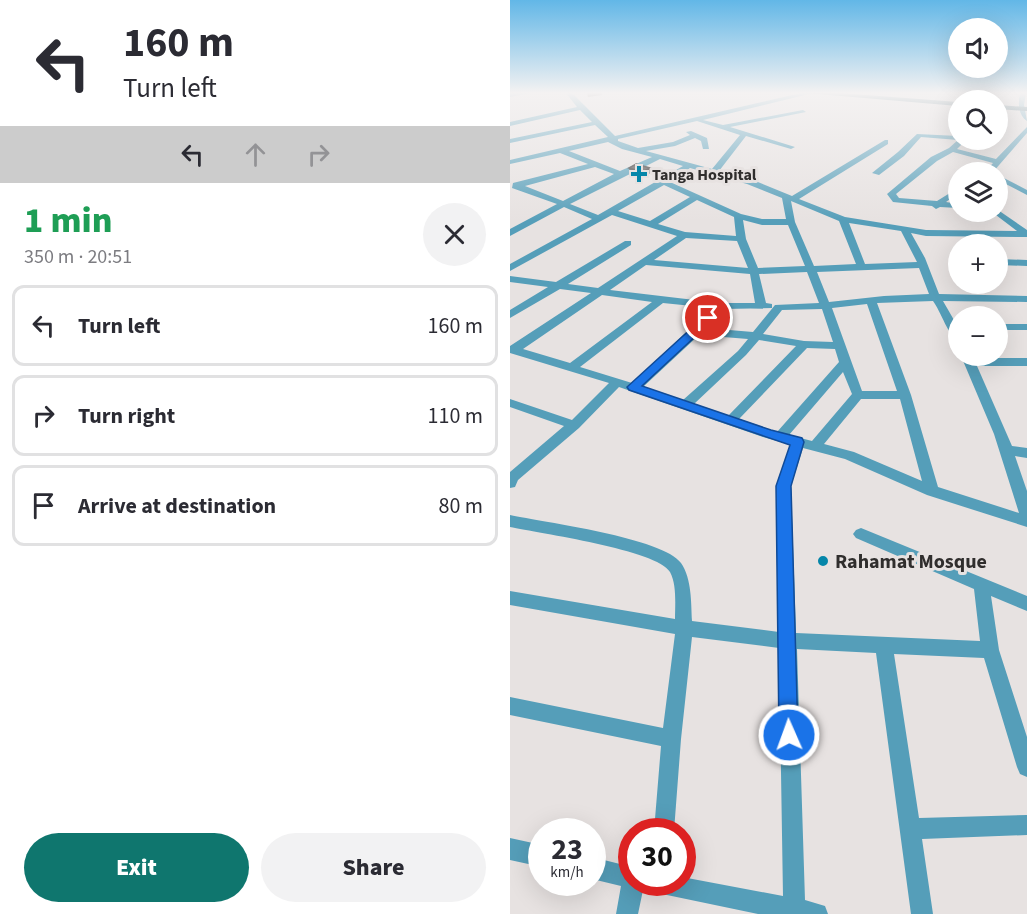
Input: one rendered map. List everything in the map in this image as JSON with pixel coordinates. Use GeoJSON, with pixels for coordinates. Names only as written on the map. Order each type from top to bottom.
{"type":"FeatureCollection","features":[{"type":"Feature","properties":{"kind":"street"},"geometry":{"type":"LineString","coordinates":[[510,141],[533,136]]}},
{"type":"Feature","properties":{"kind":"street"},"geometry":{"type":"LineString","coordinates":[[605,136],[610,141],[634,150],[714,172],[790,197],[843,219],[905,231],[966,234]]}},
{"type":"Feature","properties":{"kind":"street"},"geometry":{"type":"LineString","coordinates":[[510,162],[632,136]]}},
{"type":"Feature","properties":{"kind":"street"},"geometry":{"type":"LineString","coordinates":[[634,150],[675,144],[695,136]]}},
{"type":"Feature","properties":{"kind":"street"},"geometry":{"type":"LineString","coordinates":[[698,136],[704,140],[706,147]]}},
{"type":"Feature","properties":{"kind":"street"},"geometry":{"type":"LineString","coordinates":[[714,172],[743,136]]}},
{"type":"Feature","properties":{"kind":"street"},"geometry":{"type":"LineString","coordinates":[[754,136],[791,147]]}},
{"type":"Feature","properties":{"kind":"street"},"geometry":{"type":"LineString","coordinates":[[876,173],[901,154],[918,136]]}},
{"type":"Feature","properties":{"kind":"street"},"geometry":{"type":"LineString","coordinates":[[926,136],[948,138]]}},
{"type":"Feature","properties":{"kind":"street"},"geometry":{"type":"LineString","coordinates":[[948,206],[896,200],[891,194],[934,159],[952,150],[999,162],[1021,136]]}},
{"type":"Feature","properties":{"kind":"street"},"geometry":{"type":"LineString","coordinates":[[790,197],[885,142]]}},
{"type":"Feature","properties":{"kind":"street"},"geometry":{"type":"LineString","coordinates":[[563,151],[592,165],[620,174]]}},
{"type":"Feature","properties":{"kind":"street"},"geometry":{"type":"LineString","coordinates":[[510,233],[620,174],[660,156]]}},
{"type":"Feature","properties":{"kind":"street"},"geometry":{"type":"LineString","coordinates":[[513,186],[592,165]]}},
{"type":"Feature","properties":{"kind":"street"},"geometry":{"type":"LineString","coordinates":[[510,268],[664,182],[689,165]]}},
{"type":"Feature","properties":{"kind":"street"},"geometry":{"type":"LineString","coordinates":[[664,182],[738,216],[762,222],[790,222]]}},
{"type":"Feature","properties":{"kind":"street"},"geometry":{"type":"LineString","coordinates":[[1008,183],[1027,193]]}},
{"type":"Feature","properties":{"kind":"street"},"geometry":{"type":"LineString","coordinates":[[513,186],[598,218]]}},
{"type":"Feature","properties":{"kind":"street"},"geometry":{"type":"LineString","coordinates":[[652,224],[696,197]]}},
{"type":"Feature","properties":{"kind":"street"},"geometry":{"type":"LineString","coordinates":[[790,197],[790,222],[826,306],[858,395]]}},
{"type":"Feature","properties":{"kind":"street"},"geometry":{"type":"LineString","coordinates":[[936,206],[948,197]]}},
{"type":"Feature","properties":{"kind":"street"},"geometry":{"type":"LineString","coordinates":[[610,211],[684,235],[741,239]]}},
{"type":"Feature","properties":{"kind":"street"},"geometry":{"type":"LineString","coordinates":[[738,216],[741,239],[754,271],[761,306]]}},
{"type":"Feature","properties":{"kind":"street"},"geometry":{"type":"LineString","coordinates":[[843,219],[861,266]]}},
{"type":"Feature","properties":{"kind":"street"},"geometry":{"type":"LineString","coordinates":[[1008,221],[1027,234]]}},
{"type":"Feature","properties":{"kind":"street"},"geometry":{"type":"LineString","coordinates":[[905,231],[934,295],[948,316]]}},
{"type":"Feature","properties":{"kind":"street"},"geometry":{"type":"LineString","coordinates":[[1008,234],[1027,234]]}},
{"type":"Feature","properties":{"kind":"street"},"geometry":{"type":"LineString","coordinates":[[512,350],[684,235]]}},
{"type":"Feature","properties":{"kind":"street"},"geometry":{"type":"LineString","coordinates":[[510,315],[628,243]]}},
{"type":"Feature","properties":{"kind":"street"},"geometry":{"type":"LineString","coordinates":[[646,262],[754,271],[922,265]]}},
{"type":"Feature","properties":{"kind":"street"},"geometry":{"type":"LineString","coordinates":[[1008,262],[1027,263]]}},
{"type":"Feature","properties":{"kind":"street"},"geometry":{"type":"LineString","coordinates":[[510,279],[720,306],[826,306],[934,295],[1027,299]]}},
{"type":"Feature","properties":{"kind":"street"},"geometry":{"type":"LineString","coordinates":[[996,294],[998,298]]}},
{"type":"Feature","properties":{"kind":"street"},"geometry":{"type":"LineString","coordinates":[[571,368],[661,300]]}},
{"type":"Feature","properties":{"kind":"street"},"geometry":{"type":"LineString","coordinates":[[871,300],[905,395],[932,491]]}},
{"type":"Feature","properties":{"kind":"street"},"geometry":{"type":"LineString","coordinates":[[634,387],[720,306]]}},
{"type":"Feature","properties":{"kind":"street"},"geometry":{"type":"LineString","coordinates":[[685,405],[742,353],[779,307]]}},
{"type":"Feature","properties":{"kind":"street"},"geometry":{"type":"LineString","coordinates":[[1008,327],[1027,327]]}},
{"type":"Feature","properties":{"kind":"street"},"geometry":{"type":"LineString","coordinates":[[696,331],[839,346]]}},
{"type":"Feature","properties":{"kind":"street"},"geometry":{"type":"LineString","coordinates":[[730,421],[804,344]]}},
{"type":"Feature","properties":{"kind":"street"},"geometry":{"type":"LineString","coordinates":[[512,350],[634,387],[780,437],[849,455],[932,491],[1027,521]]}},
{"type":"Feature","properties":{"kind":"street"},"geometry":{"type":"LineString","coordinates":[[1008,361],[1027,362]]}},
{"type":"Feature","properties":{"kind":"street"},"geometry":{"type":"LineString","coordinates":[[780,437],[845,362]]}},
{"type":"Feature","properties":{"kind":"street"},"geometry":{"type":"LineString","coordinates":[[971,366],[1007,450],[1027,514]]}},
{"type":"Feature","properties":{"kind":"street"},"geometry":{"type":"LineString","coordinates":[[511,478],[574,425],[617,382]]}},
{"type":"Feature","properties":{"kind":"street"},"geometry":{"type":"LineString","coordinates":[[815,446],[858,395],[905,395]]}},
{"type":"Feature","properties":{"kind":"street"},"geometry":{"type":"LineString","coordinates":[[510,403],[574,425]]}},
{"type":"Feature","properties":{"kind":"street"},"geometry":{"type":"LineString","coordinates":[[794,910],[784,486],[798,442]]}},
{"type":"Feature","properties":{"kind":"street"},"geometry":{"type":"LineString","coordinates":[[1007,450],[1027,453]]}},
{"type":"Feature","properties":{"kind":"street"},"geometry":{"type":"LineString","coordinates":[[510,521],[649,551],[673,563],[679,572],[684,628],[671,739],[665,818]]}},
{"type":"Feature","properties":{"kind":"street"},"geometry":{"type":"LineString","coordinates":[[861,534],[1027,604]]}},
{"type":"Feature","properties":{"kind":"street"},"geometry":{"type":"LineString","coordinates":[[981,584],[990,650],[1027,767]]}},
{"type":"Feature","properties":{"kind":"street"},"geometry":{"type":"LineString","coordinates":[[510,598],[684,628],[786,641],[990,650]]}},
{"type":"Feature","properties":{"kind":"street"},"geometry":{"type":"LineString","coordinates":[[884,645],[922,914]]}},
{"type":"Feature","properties":{"kind":"street"},"geometry":{"type":"LineString","coordinates":[[510,706],[671,739]]}},
{"type":"Feature","properties":{"kind":"street"},"geometry":{"type":"LineString","coordinates":[[910,828],[1027,825]]}},
{"type":"Feature","properties":{"kind":"street"},"geometry":{"type":"LineString","coordinates":[[510,849],[528,853]]}},
{"type":"Feature","properties":{"kind":"street"},"geometry":{"type":"LineString","coordinates":[[696,892],[766,909],[817,914]]}},
{"type":"Feature","properties":{"kind":"street"},"geometry":{"type":"LineString","coordinates":[[627,914],[630,896]]}},
{"type":"Feature","properties":{"kind":"building"},"geometry":{"type":"Polygon","coordinates":[[[636,164],[650,168],[642,172],[629,168],[636,164]]]}},
{"type":"Feature","properties":{"kind":"place","name":"Tanga Hospital"},"geometry":{"type":"Point","coordinates":[639,174]}},
{"type":"Feature","properties":{"kind":"place","name":"Rahamat Mosque"},"geometry":{"type":"Point","coordinates":[823,561]}},
{"type":"Feature","properties":{"kind":"route"},"geometry":{"type":"LineString","coordinates":[[708,318],[634,387],[768,434],[798,442],[784,486],[789,735]]}}]}
